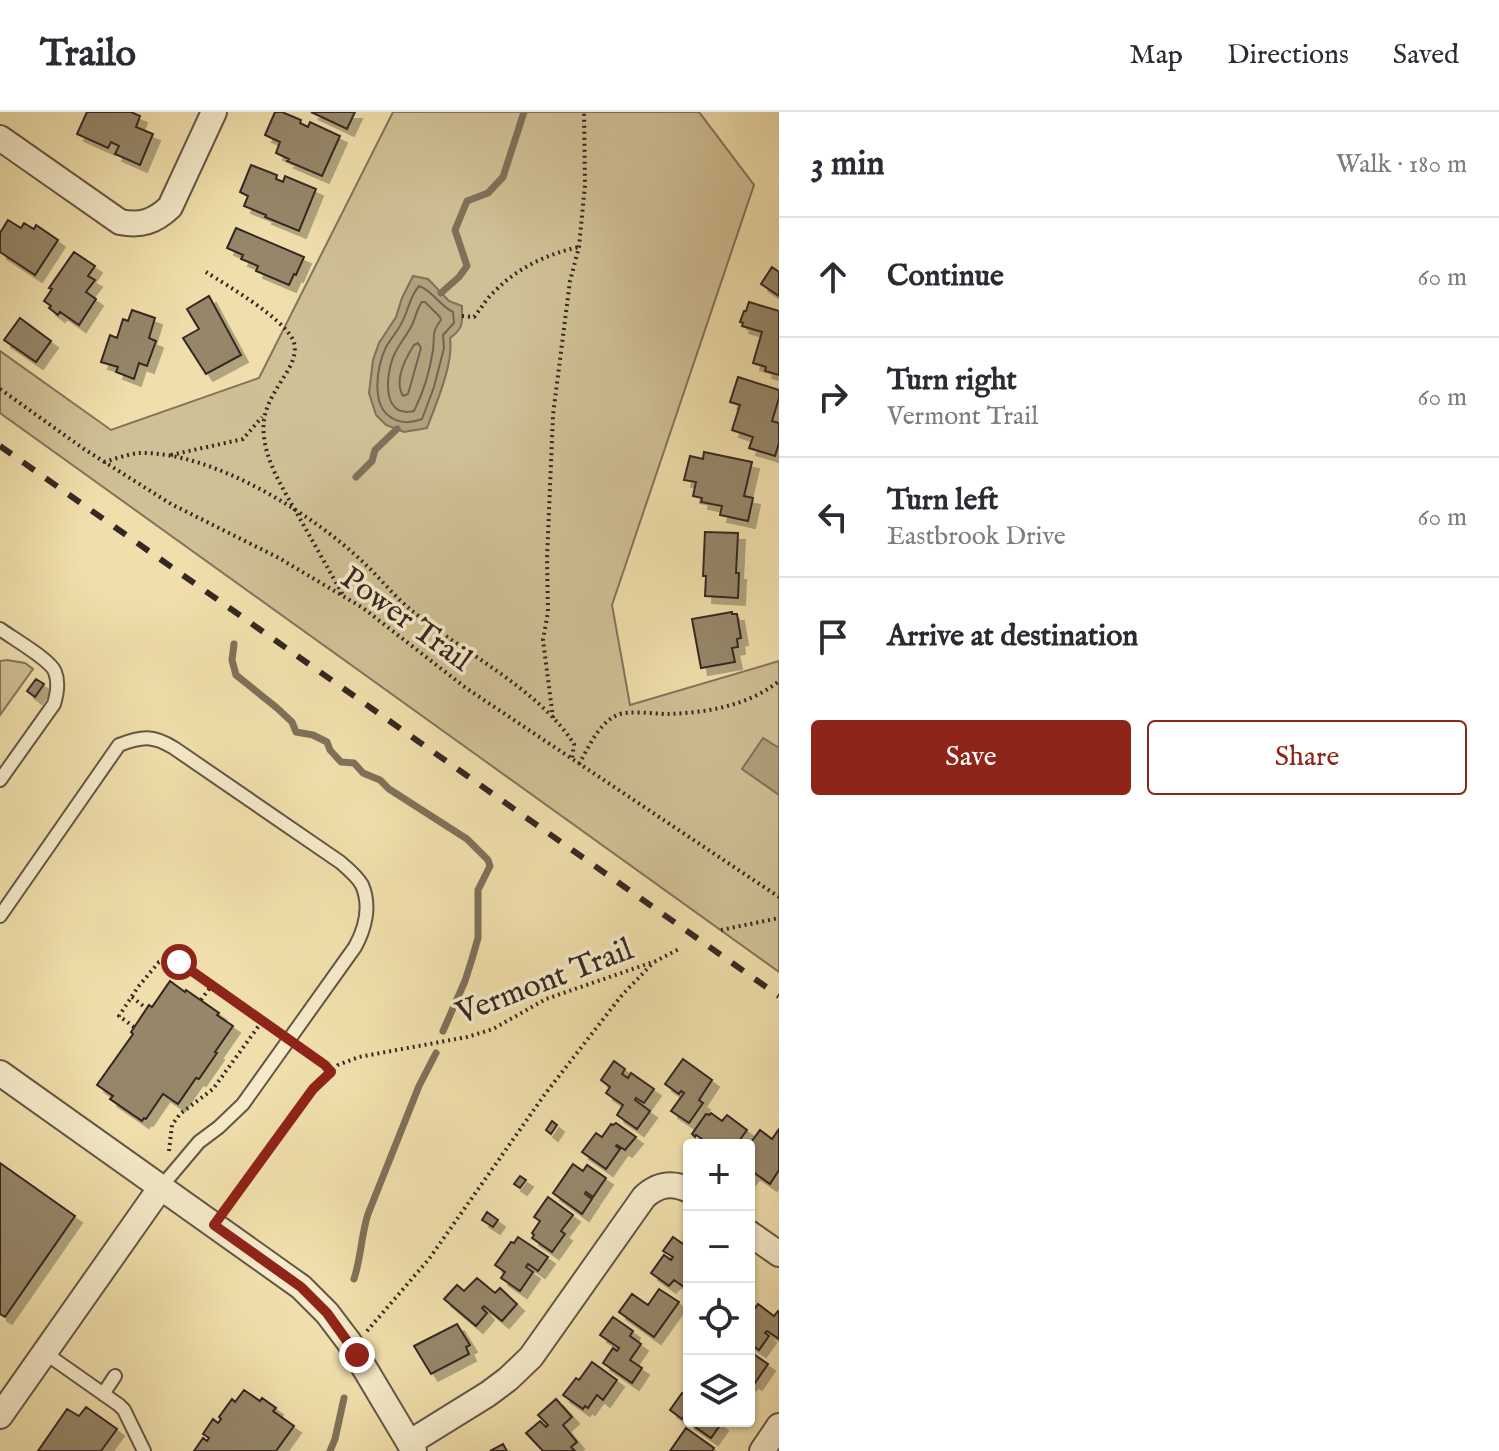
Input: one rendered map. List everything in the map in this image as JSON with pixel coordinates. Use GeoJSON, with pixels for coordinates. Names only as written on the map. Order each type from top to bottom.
{"type":"FeatureCollection","features":[{"type":"Feature","properties":{"kind":"street"},"geometry":{"type":"LineString","coordinates":[[0,138],[120,222],[148,223],[170,207],[214,112]]}},
{"type":"Feature","properties":{"kind":"street"},"geometry":{"type":"LineString","coordinates":[[0,1073],[301,1287],[327,1313],[349,1342],[411,1447],[508,1379],[531,1357],[650,1191],[672,1184],[683,1188]]}},
{"type":"Feature","properties":{"kind":"street"},"geometry":{"type":"LineString","coordinates":[[0,1416],[161,1187]]}},
{"type":"Feature","properties":{"kind":"street"},"geometry":{"type":"LineString","coordinates":[[755,1237],[779,1254]]}},
{"type":"Feature","properties":{"kind":"street"},"geometry":{"type":"LineString","coordinates":[[762,1451],[779,1426]]}},
{"type":"Feature","properties":{"kind":"lane"},"geometry":{"type":"LineString","coordinates":[[0,629],[49,664],[56,673],[58,691],[54,704],[0,780]]}},
{"type":"Feature","properties":{"kind":"lane"},"geometry":{"type":"LineString","coordinates":[[0,916],[119,745],[133,740],[158,738],[340,862],[362,885],[366,921],[362,935],[243,1104],[199,1142],[161,1187]]}},
{"type":"Feature","properties":{"kind":"lane"},"geometry":{"type":"LineString","coordinates":[[45,1353],[124,1410],[144,1451]]}},
{"type":"Feature","properties":{"kind":"lane"},"geometry":{"type":"LineString","coordinates":[[103,1394],[115,1376]]}},
{"type":"Feature","properties":{"kind":"path"},"geometry":{"type":"LineString","coordinates":[[553,718],[543,640],[548,612],[553,415],[570,281],[579,247],[585,185],[584,112]]}},
{"type":"Feature","properties":{"kind":"path"},"geometry":{"type":"LineString","coordinates":[[462,316],[474,317],[491,294],[507,280],[543,257],[579,247]]}},
{"type":"Feature","properties":{"kind":"path"},"geometry":{"type":"LineString","coordinates":[[166,456],[243,439],[263,415],[294,356],[293,340],[275,318],[206,272]]}},
{"type":"Feature","properties":{"kind":"path","name":"Power Trail"},"geometry":{"type":"LineString","coordinates":[[0,389],[84,449],[171,504],[279,558],[363,608],[466,688],[779,897]]}},
{"type":"Feature","properties":{"kind":"path"},"geometry":{"type":"LineString","coordinates":[[263,415],[267,453],[282,487],[345,597]]}},
{"type":"Feature","properties":{"kind":"path"},"geometry":{"type":"LineString","coordinates":[[104,462],[135,453],[166,456],[230,473],[295,510],[365,563],[411,610],[508,680],[553,718],[574,744],[572,759]]}},
{"type":"Feature","properties":{"kind":"path"},"geometry":{"type":"LineString","coordinates":[[579,764],[601,728],[619,714],[704,711],[741,702],[779,681]]}},
{"type":"Feature","properties":{"kind":"path"},"geometry":{"type":"LineString","coordinates":[[721,930],[779,918]]}},
{"type":"Feature","properties":{"kind":"path","name":"Vermont Trail"},"geometry":{"type":"LineString","coordinates":[[214,1225],[313,1089],[347,1060],[467,1037],[493,1029],[546,999],[656,961],[681,948]]}},
{"type":"Feature","properties":{"kind":"path"},"geometry":{"type":"LineString","coordinates":[[367,1331],[429,1259],[545,1094],[622,995],[656,961]]}},
{"type":"Feature","properties":{"kind":"path"},"geometry":{"type":"LineString","coordinates":[[134,1027],[119,1016],[150,971],[159,962],[179,962],[331,1072]]}},
{"type":"Feature","properties":{"kind":"path"},"geometry":{"type":"LineString","coordinates":[[201,1000],[212,985]]}},
{"type":"Feature","properties":{"kind":"path"},"geometry":{"type":"LineString","coordinates":[[132,997],[147,1009]]}},
{"type":"Feature","properties":{"kind":"path"},"geometry":{"type":"LineString","coordinates":[[169,1154],[172,1125],[180,1114],[213,1089],[263,1020]]}},
{"type":"Feature","properties":{"kind":"shaded area"},"geometry":{"type":"Polygon","coordinates":[[[393,112],[699,112],[754,185],[612,605],[630,705],[779,661],[779,972],[0,413],[0,351],[111,430],[259,378],[393,112]]]}},
{"type":"Feature","properties":{"kind":"shaded area"},"geometry":{"type":"Polygon","coordinates":[[[0,661],[25,663],[33,669],[0,715],[0,661]]]}},
{"type":"Feature","properties":{"kind":"water"},"geometry":{"type":"Polygon","coordinates":[[[413,276],[428,279],[449,301],[462,306],[462,321],[458,331],[450,338],[447,371],[427,428],[404,432],[386,425],[376,415],[369,393],[373,360],[379,343],[396,317],[413,276]]]}},
{"type":"Feature","properties":{"kind":"water"},"geometry":{"type":"Polygon","coordinates":[[[763,738],[779,748],[779,795],[742,769],[763,738]]]}},
{"type":"Feature","properties":{"kind":"building"},"geometry":{"type":"Polygon","coordinates":[[[87,112],[131,112],[140,116],[136,127],[153,134],[140,165],[115,154],[119,146],[111,142],[108,148],[77,134],[87,112]]]}},
{"type":"Feature","properties":{"kind":"building"},"geometry":{"type":"Polygon","coordinates":[[[275,112],[301,120],[300,123],[308,127],[310,122],[340,136],[322,176],[276,153],[280,142],[265,135],[275,112]]]}},
{"type":"Feature","properties":{"kind":"building"},"geometry":{"type":"Polygon","coordinates":[[[311,112],[355,112],[347,129],[311,112]]]}},
{"type":"Feature","properties":{"kind":"building"},"geometry":{"type":"Polygon","coordinates":[[[251,165],[277,175],[276,179],[283,182],[285,176],[316,189],[299,231],[244,206],[248,196],[240,192],[251,165]]]}},
{"type":"Feature","properties":{"kind":"building"},"geometry":{"type":"Polygon","coordinates":[[[8,220],[21,228],[24,223],[34,229],[36,225],[58,240],[35,275],[0,252],[0,233],[8,220]]]}},
{"type":"Feature","properties":{"kind":"building"},"geometry":{"type":"Polygon","coordinates":[[[236,228],[304,257],[289,285],[256,271],[258,266],[241,259],[243,255],[227,248],[236,228]]]}},
{"type":"Feature","properties":{"kind":"building"},"geometry":{"type":"Polygon","coordinates":[[[74,252],[95,266],[88,276],[95,280],[86,292],[96,299],[79,325],[60,312],[58,315],[44,301],[52,289],[49,288],[74,252]]]}},
{"type":"Feature","properties":{"kind":"building"},"geometry":{"type":"Polygon","coordinates":[[[772,267],[779,272],[779,296],[761,284],[772,267]]]}},
{"type":"Feature","properties":{"kind":"building"},"geometry":{"type":"Polygon","coordinates":[[[209,296],[241,355],[206,374],[183,338],[199,329],[187,309],[209,296]]]}},
{"type":"Feature","properties":{"kind":"building"},"geometry":{"type":"Polygon","coordinates":[[[749,302],[779,311],[779,375],[753,363],[762,332],[742,326],[740,322],[749,302]]]}},
{"type":"Feature","properties":{"kind":"building"},"geometry":{"type":"Polygon","coordinates":[[[132,310],[155,318],[149,338],[156,341],[147,366],[139,363],[134,379],[116,372],[118,367],[101,362],[110,335],[117,338],[123,319],[128,321],[132,310]]]}},
{"type":"Feature","properties":{"kind":"building"},"geometry":{"type":"Polygon","coordinates":[[[20,318],[51,341],[36,362],[4,340],[20,318]]]}},
{"type":"Feature","properties":{"kind":"building"},"geometry":{"type":"Polygon","coordinates":[[[738,377],[779,390],[772,421],[779,423],[779,443],[775,456],[749,448],[753,437],[732,430],[740,405],[730,402],[738,377]]]}},
{"type":"Feature","properties":{"kind":"building"},"geometry":{"type":"Polygon","coordinates":[[[704,452],[752,462],[744,496],[753,498],[748,521],[720,515],[722,506],[701,502],[702,498],[693,496],[696,482],[684,480],[690,456],[703,459],[704,452]]]}},
{"type":"Feature","properties":{"kind":"building"},"geometry":{"type":"Polygon","coordinates":[[[705,532],[738,533],[738,598],[705,596],[705,532]]]}},
{"type":"Feature","properties":{"kind":"building"},"geometry":{"type":"Polygon","coordinates":[[[732,612],[737,614],[741,638],[737,639],[738,647],[732,648],[735,662],[701,668],[692,619],[732,612]]]}},
{"type":"Feature","properties":{"kind":"building"},"geometry":{"type":"Polygon","coordinates":[[[36,679],[44,684],[35,697],[27,691],[36,679]]]}},
{"type":"Feature","properties":{"kind":"building"},"geometry":{"type":"Polygon","coordinates":[[[170,981],[219,1013],[217,1015],[233,1026],[199,1079],[196,1078],[178,1104],[163,1094],[142,1121],[110,1099],[113,1096],[97,1085],[149,1005],[152,1007],[170,981]]]}},
{"type":"Feature","properties":{"kind":"building"},"geometry":{"type":"Polygon","coordinates":[[[683,1059],[712,1080],[699,1100],[703,1103],[689,1123],[671,1111],[684,1093],[681,1091],[679,1094],[665,1084],[683,1059]]]}},
{"type":"Feature","properties":{"kind":"building"},"geometry":{"type":"Polygon","coordinates":[[[614,1061],[625,1069],[622,1074],[628,1078],[631,1073],[654,1089],[644,1103],[635,1100],[650,1111],[637,1129],[617,1115],[623,1105],[606,1093],[610,1087],[601,1080],[614,1061]]]}},
{"type":"Feature","properties":{"kind":"building"},"geometry":{"type":"Polygon","coordinates":[[[711,1113],[722,1121],[727,1115],[747,1130],[740,1139],[695,1137],[692,1134],[706,1114],[711,1113]]]}},
{"type":"Feature","properties":{"kind":"building"},"geometry":{"type":"Polygon","coordinates":[[[552,1121],[557,1125],[551,1134],[546,1130],[552,1121]]]}},
{"type":"Feature","properties":{"kind":"building"},"geometry":{"type":"Polygon","coordinates":[[[616,1123],[636,1137],[625,1150],[616,1146],[620,1149],[606,1169],[582,1152],[596,1133],[602,1137],[611,1124],[616,1123]]]}},
{"type":"Feature","properties":{"kind":"building"},"geometry":{"type":"Polygon","coordinates":[[[779,1129],[779,1170],[770,1184],[755,1173],[753,1139],[760,1130],[772,1139],[779,1129]]]}},
{"type":"Feature","properties":{"kind":"building"},"geometry":{"type":"Polygon","coordinates":[[[0,1163],[75,1216],[5,1317],[0,1314],[0,1163]]]}},
{"type":"Feature","properties":{"kind":"building"},"geometry":{"type":"Polygon","coordinates":[[[573,1164],[583,1171],[587,1165],[606,1178],[593,1197],[586,1192],[592,1199],[582,1214],[553,1193],[573,1164]]]}},
{"type":"Feature","properties":{"kind":"building"},"geometry":{"type":"Polygon","coordinates":[[[520,1176],[526,1180],[520,1188],[514,1184],[520,1176]]]}},
{"type":"Feature","properties":{"kind":"building"},"geometry":{"type":"Polygon","coordinates":[[[548,1197],[573,1215],[561,1231],[565,1234],[552,1252],[532,1238],[540,1221],[534,1217],[548,1197]]]}},
{"type":"Feature","properties":{"kind":"building"},"geometry":{"type":"Polygon","coordinates":[[[487,1212],[498,1220],[493,1227],[482,1220],[487,1212]]]}},
{"type":"Feature","properties":{"kind":"building"},"geometry":{"type":"Polygon","coordinates":[[[518,1237],[548,1257],[538,1271],[528,1264],[526,1267],[533,1272],[520,1291],[501,1278],[505,1272],[495,1265],[518,1237]]]}},
{"type":"Feature","properties":{"kind":"building"},"geometry":{"type":"Polygon","coordinates":[[[673,1237],[683,1244],[683,1286],[674,1280],[669,1286],[651,1273],[664,1255],[671,1260],[673,1257],[663,1251],[673,1237]]]}},
{"type":"Feature","properties":{"kind":"building"},"geometry":{"type":"Polygon","coordinates":[[[477,1278],[495,1293],[500,1288],[517,1304],[502,1321],[484,1306],[482,1308],[487,1313],[476,1326],[444,1299],[457,1285],[464,1291],[477,1278]]]}},
{"type":"Feature","properties":{"kind":"building"},"geometry":{"type":"Polygon","coordinates":[[[659,1289],[679,1302],[654,1337],[619,1312],[632,1294],[648,1305],[659,1289]]]}},
{"type":"Feature","properties":{"kind":"building"},"geometry":{"type":"Polygon","coordinates":[[[758,1304],[774,1316],[779,1312],[779,1339],[767,1331],[765,1333],[769,1336],[759,1350],[755,1347],[755,1308],[758,1304]]]}},
{"type":"Feature","properties":{"kind":"building"},"geometry":{"type":"Polygon","coordinates":[[[613,1317],[633,1331],[630,1336],[641,1344],[630,1360],[642,1368],[632,1383],[603,1363],[613,1348],[617,1351],[619,1348],[600,1335],[613,1317]]]}},
{"type":"Feature","properties":{"kind":"building"},"geometry":{"type":"Polygon","coordinates":[[[457,1324],[470,1345],[466,1347],[469,1354],[431,1374],[414,1346],[457,1324]]]}},
{"type":"Feature","properties":{"kind":"building"},"geometry":{"type":"Polygon","coordinates":[[[755,1355],[768,1364],[755,1383],[755,1355]]]}},
{"type":"Feature","properties":{"kind":"building"},"geometry":{"type":"Polygon","coordinates":[[[592,1362],[617,1380],[603,1400],[597,1395],[588,1408],[585,1406],[583,1409],[563,1395],[592,1362]]]}},
{"type":"Feature","properties":{"kind":"building"},"geometry":{"type":"Polygon","coordinates":[[[244,1390],[276,1408],[273,1411],[294,1426],[276,1451],[194,1451],[203,1438],[207,1441],[209,1438],[203,1434],[213,1419],[218,1423],[232,1399],[235,1402],[244,1390]]]}},
{"type":"Feature","properties":{"kind":"building"},"geometry":{"type":"Polygon","coordinates":[[[682,1393],[683,1394],[683,1418],[670,1410],[682,1393]]]}},
{"type":"Feature","properties":{"kind":"building"},"geometry":{"type":"Polygon","coordinates":[[[556,1399],[572,1417],[563,1425],[577,1442],[571,1447],[575,1451],[543,1451],[526,1433],[540,1421],[546,1427],[548,1425],[538,1415],[556,1399]]]}},
{"type":"Feature","properties":{"kind":"building"},"geometry":{"type":"Polygon","coordinates":[[[86,1407],[117,1429],[101,1451],[38,1451],[67,1409],[79,1416],[86,1407]]]}},
{"type":"Feature","properties":{"kind":"building"},"geometry":{"type":"Polygon","coordinates":[[[695,1427],[719,1427],[711,1438],[695,1427]]]}},
{"type":"Feature","properties":{"kind":"building"},"geometry":{"type":"Polygon","coordinates":[[[686,1428],[714,1448],[712,1451],[670,1451],[686,1428]]]}},
{"type":"Feature","properties":{"kind":"building"},"geometry":{"type":"Polygon","coordinates":[[[503,1444],[507,1451],[490,1451],[503,1444]]]}},
{"type":"Feature","properties":{"kind":"waterway"},"geometry":{"type":"LineString","coordinates":[[441,293],[467,266],[455,230],[467,201],[488,193],[503,177],[524,112]]}},
{"type":"Feature","properties":{"kind":"waterway"},"geometry":{"type":"LineString","coordinates":[[356,477],[372,461],[375,450],[397,429]]}},
{"type":"Feature","properties":{"kind":"waterway"},"geometry":{"type":"LineString","coordinates":[[234,644],[232,660],[236,675],[292,722],[296,732],[327,742],[341,762],[354,763],[363,773],[380,780],[467,839],[488,860],[490,866],[478,890],[478,938],[465,981],[443,1031]]}},
{"type":"Feature","properties":{"kind":"waterway"},"geometry":{"type":"LineString","coordinates":[[354,1279],[368,1214],[419,1086],[436,1053]]}},
{"type":"Feature","properties":{"kind":"waterway"},"geometry":{"type":"LineString","coordinates":[[330,1451],[344,1398]]}},
{"type":"Feature","properties":{"kind":"railway"},"geometry":{"type":"LineString","coordinates":[[0,446],[779,996]]}},
{"type":"Feature","properties":{"kind":"route"},"geometry":{"type":"LineString","coordinates":[[179,962],[331,1072],[313,1089],[214,1225],[301,1287],[327,1313],[357,1355]]}}]}
